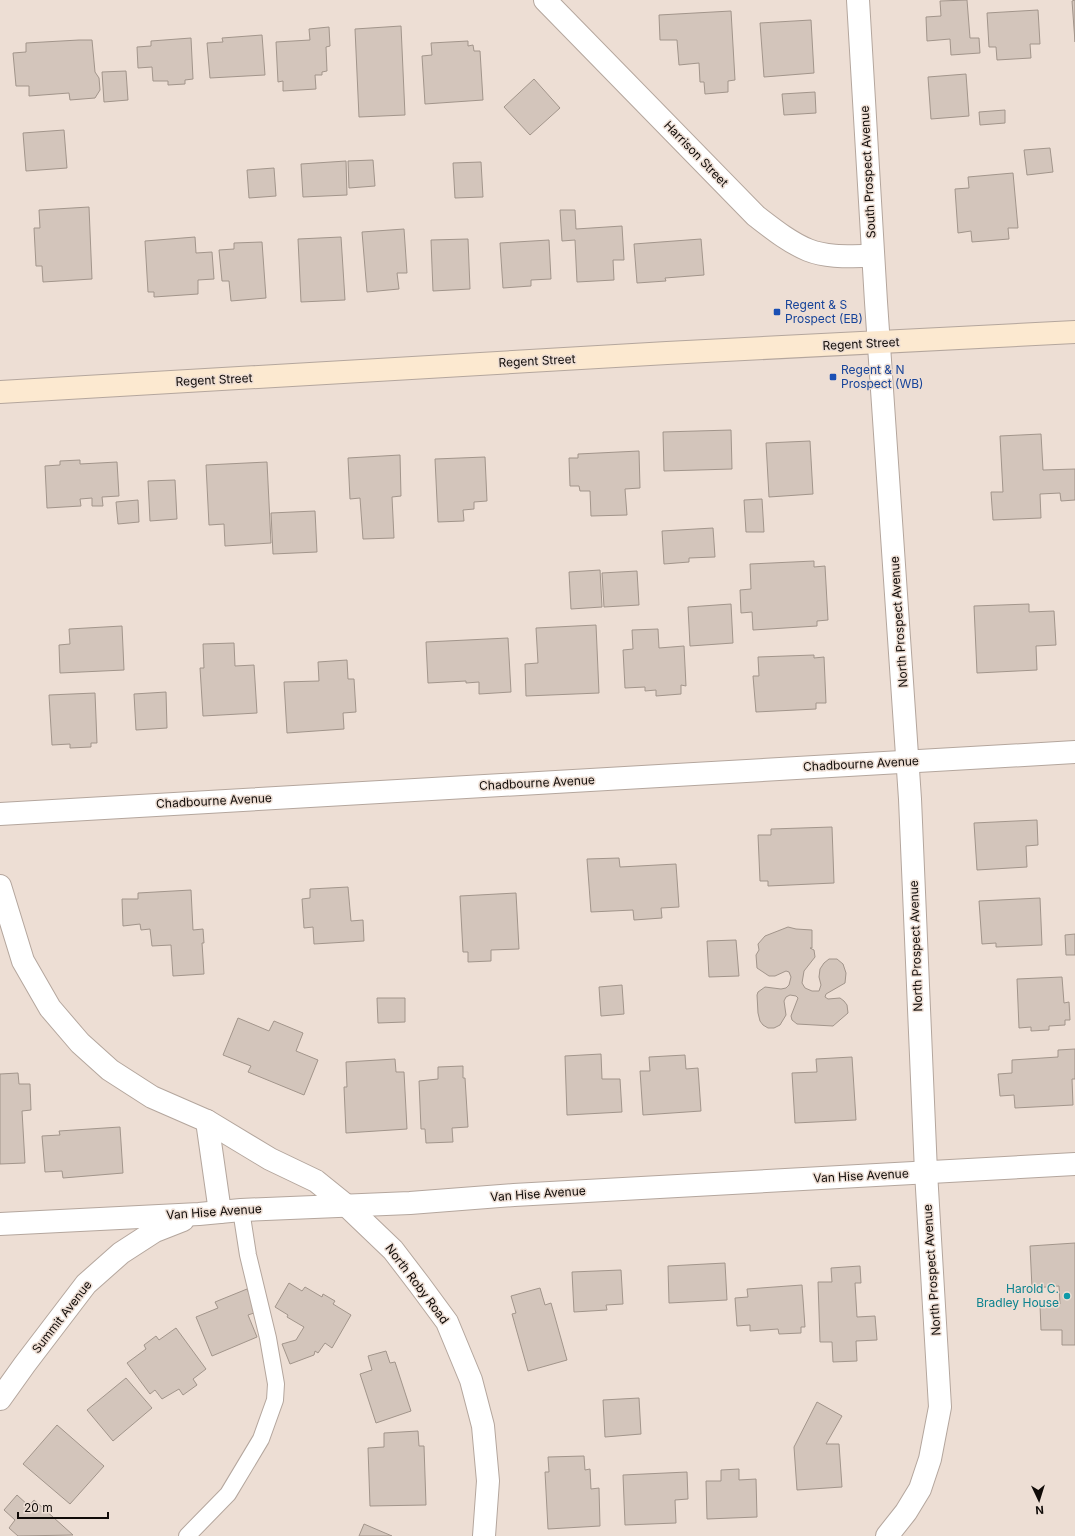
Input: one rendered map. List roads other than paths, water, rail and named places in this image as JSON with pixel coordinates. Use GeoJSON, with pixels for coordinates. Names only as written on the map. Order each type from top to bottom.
{"type":"FeatureCollection","features":[{"type":"Feature","properties":{"kind":"main road","name":"Regent Street"},"geometry":{"type":"LineString","coordinates":[[0,392],[659,354],[1075,332]]}},
{"type":"Feature","properties":{"kind":"street","name":"Harrison Street"},"geometry":{"type":"LineString","coordinates":[[545,0],[756,216],[781,236],[809,250],[836,256],[873,256]]}},
{"type":"Feature","properties":{"kind":"street","name":"South Prospect Avenue"},"geometry":{"type":"LineString","coordinates":[[858,0],[879,343]]}},
{"type":"Feature","properties":{"kind":"street","name":"North Prospect Avenue"},"geometry":{"type":"LineString","coordinates":[[879,343],[908,761],[926,1172],[940,1407],[930,1459],[920,1489],[906,1512],[896,1533]]}},
{"type":"Feature","properties":{"kind":"street","name":"Chadbourne Avenue"},"geometry":{"type":"LineString","coordinates":[[0,814],[1075,752]]}},
{"type":"Feature","properties":{"kind":"street","name":"North Roby Road"},"geometry":{"type":"LineString","coordinates":[[0,886],[23,961],[50,1008],[80,1043],[110,1070],[152,1097],[207,1121],[270,1159],[316,1181],[348,1206],[394,1250],[447,1322],[471,1380],[483,1426],[488,1481],[484,1536]]}},
{"type":"Feature","properties":{"kind":"street"},"geometry":{"type":"LineString","coordinates":[[207,1121],[231,1211]]}},
{"type":"Feature","properties":{"kind":"street","name":"Van Hise Avenue"},"geometry":{"type":"LineString","coordinates":[[0,1224],[410,1203],[522,1195],[1075,1164]]}},
{"type":"Feature","properties":{"kind":"street","name":"Summit Avenue"},"geometry":{"type":"LineString","coordinates":[[0,1399],[86,1284],[121,1253],[150,1235],[199,1214]]}},
{"type":"Feature","properties":{"kind":"lane"},"geometry":{"type":"LineString","coordinates":[[187,1536],[228,1494],[261,1439],[275,1400],[276,1384],[268,1338],[248,1255],[231,1211]]}},
{"type":"Feature","properties":{"kind":"place","name":"Regent & S Prospect (EB)"},"geometry":{"type":"Point","coordinates":[777,312]}},
{"type":"Feature","properties":{"kind":"place","name":"Regent & N Prospect (WB)"},"geometry":{"type":"Point","coordinates":[833,377]}},
{"type":"Feature","properties":{"kind":"place","name":"Harold C. Bradley House"},"geometry":{"type":"Point","coordinates":[1067,1296]}}]}
